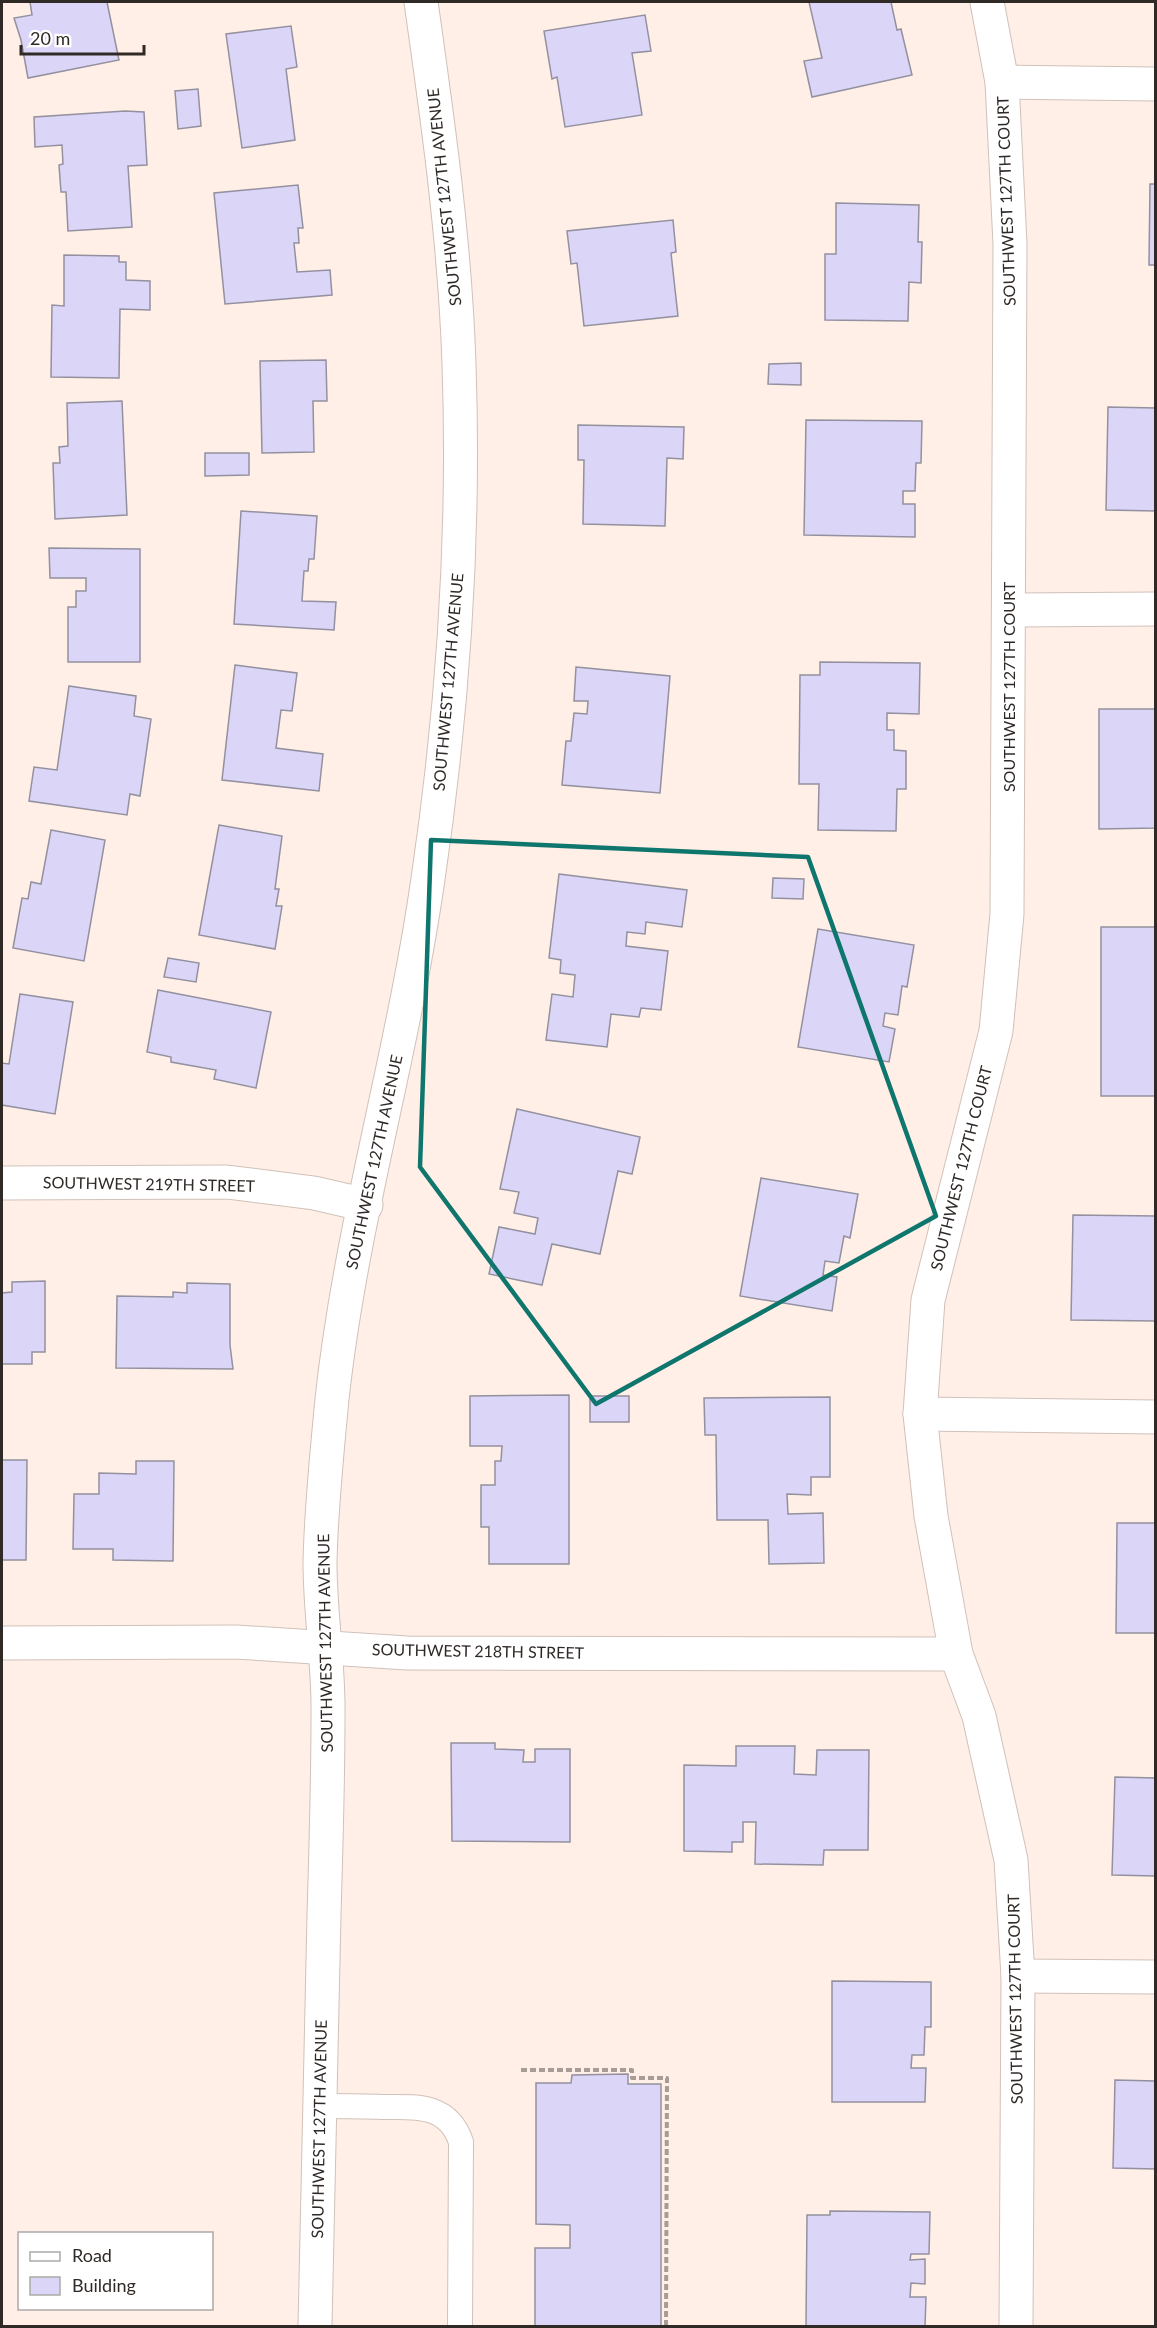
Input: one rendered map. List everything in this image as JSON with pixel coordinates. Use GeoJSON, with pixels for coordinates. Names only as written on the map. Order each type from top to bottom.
{"type":"FeatureCollection","features":[{"type":"Feature","properties":{"kind":"street","name":"SOUTHWEST 127TH AVENUE"},"geometry":{"type":"LineString","coordinates":[[315,2326],[328,1723],[326,1647],[320,1567],[325,1481],[333,1395],[347,1290],[407,1003],[428,884],[442,774],[453,658],[459,545],[461,434],[454,274],[446,191],[421,2]]}},
{"type":"Feature","properties":{"kind":"street","name":"SOUTHWEST 127TH COURT"},"geometry":{"type":"LineString","coordinates":[[987,2],[1002,82],[1010,244],[1007,914],[996,1030],[928,1300],[920,1414],[932,1516],[956,1654],[979,1716],[1011,1860],[1018,1976],[1016,2326]]}},
{"type":"Feature","properties":{"kind":"street"},"geometry":{"type":"LineString","coordinates":[[1002,82],[1155,84]]}},
{"type":"Feature","properties":{"kind":"street"},"geometry":{"type":"LineString","coordinates":[[1010,610],[1155,609]]}},
{"type":"Feature","properties":{"kind":"street","name":"SOUTHWEST 219TH STREET"},"geometry":{"type":"LineString","coordinates":[[2,1183],[227,1182],[314,1193],[366,1205]]}},
{"type":"Feature","properties":{"kind":"street"},"geometry":{"type":"LineString","coordinates":[[920,1414],[1155,1417]]}},
{"type":"Feature","properties":{"kind":"street","name":"SOUTHWEST 218TH STREET"},"geometry":{"type":"LineString","coordinates":[[2,1643],[236,1642],[407,1653],[956,1654]]}},
{"type":"Feature","properties":{"kind":"street"},"geometry":{"type":"LineString","coordinates":[[1018,1976],[1155,1977]]}},
{"type":"Feature","properties":{"kind":"lane"},"geometry":{"type":"LineString","coordinates":[[320,2106],[421,2108],[441,2115],[455,2126],[460,2142],[460,2326]]}},
{"type":"Feature","properties":{"kind":"path"},"geometry":{"type":"LineString","coordinates":[[521,2070],[632,2070],[632,2078],[667,2078],[666,2326]]}},
{"type":"Feature","properties":{"kind":"highlighted area"},"geometry":{"type":"Polygon","coordinates":[[[431,840],[808,857],[936,1216],[596,1404],[420,1167],[431,840]]]}},
{"type":"Feature","properties":{"kind":"building"},"geometry":{"type":"Polygon","coordinates":[[[30,2],[107,2],[119,60],[28,78],[21,40],[14,18],[32,15],[30,2]]]}},
{"type":"Feature","properties":{"kind":"building"},"geometry":{"type":"Polygon","coordinates":[[[809,2],[891,2],[897,30],[901,29],[912,75],[812,97],[804,61],[822,58],[809,2]]]}},
{"type":"Feature","properties":{"kind":"building"},"geometry":{"type":"Polygon","coordinates":[[[645,15],[651,51],[632,53],[642,115],[565,127],[557,77],[552,79],[544,31],[645,15]]]}},
{"type":"Feature","properties":{"kind":"building"},"geometry":{"type":"Polygon","coordinates":[[[291,26],[297,67],[286,69],[295,140],[242,148],[226,34],[291,26]]]}},
{"type":"Feature","properties":{"kind":"building"},"geometry":{"type":"Polygon","coordinates":[[[198,89],[201,126],[178,129],[175,91],[198,89]]]}},
{"type":"Feature","properties":{"kind":"building"},"geometry":{"type":"Polygon","coordinates":[[[125,111],[144,112],[147,165],[128,166],[132,227],[68,231],[66,192],[61,192],[59,165],[63,164],[62,145],[35,147],[34,117],[125,111]]]}},
{"type":"Feature","properties":{"kind":"building"},"geometry":{"type":"Polygon","coordinates":[[[1150,184],[1156,184],[1156,265],[1149,265],[1150,184]]]}},
{"type":"Feature","properties":{"kind":"building"},"geometry":{"type":"Polygon","coordinates":[[[298,185],[303,228],[298,228],[299,243],[294,243],[297,272],[330,270],[332,295],[225,304],[214,193],[298,185]]]}},
{"type":"Feature","properties":{"kind":"building"},"geometry":{"type":"Polygon","coordinates":[[[836,203],[919,205],[918,242],[922,242],[921,283],[909,282],[908,321],[825,320],[825,254],[836,254],[836,203]]]}},
{"type":"Feature","properties":{"kind":"building"},"geometry":{"type":"Polygon","coordinates":[[[673,220],[676,252],[671,253],[678,316],[584,326],[577,263],[571,264],[567,231],[673,220]]]}},
{"type":"Feature","properties":{"kind":"building"},"geometry":{"type":"Polygon","coordinates":[[[64,255],[119,256],[119,262],[126,262],[126,280],[150,281],[150,310],[120,309],[119,378],[51,377],[52,305],[64,306],[64,255]]]}},
{"type":"Feature","properties":{"kind":"building"},"geometry":{"type":"Polygon","coordinates":[[[326,360],[327,401],[313,401],[314,452],[262,453],[260,361],[326,360]]]}},
{"type":"Feature","properties":{"kind":"building"},"geometry":{"type":"Polygon","coordinates":[[[801,363],[801,385],[768,384],[769,364],[801,363]]]}},
{"type":"Feature","properties":{"kind":"building"},"geometry":{"type":"Polygon","coordinates":[[[122,401],[127,515],[55,519],[53,463],[60,463],[59,447],[68,446],[67,403],[122,401]]]}},
{"type":"Feature","properties":{"kind":"building"},"geometry":{"type":"Polygon","coordinates":[[[1108,407],[1156,408],[1156,511],[1106,510],[1108,407]]]}},
{"type":"Feature","properties":{"kind":"building"},"geometry":{"type":"Polygon","coordinates":[[[806,420],[922,421],[921,463],[916,463],[915,491],[903,491],[903,504],[915,504],[915,537],[804,535],[806,420]]]}},
{"type":"Feature","properties":{"kind":"building"},"geometry":{"type":"Polygon","coordinates":[[[578,425],[684,427],[683,459],[667,458],[665,526],[583,524],[584,460],[578,460],[578,425]]]}},
{"type":"Feature","properties":{"kind":"building"},"geometry":{"type":"Polygon","coordinates":[[[205,453],[249,453],[249,475],[205,476],[205,453]]]}},
{"type":"Feature","properties":{"kind":"building"},"geometry":{"type":"Polygon","coordinates":[[[241,511],[317,516],[314,559],[309,559],[308,571],[304,571],[302,601],[336,602],[334,630],[234,624],[241,511]]]}},
{"type":"Feature","properties":{"kind":"building"},"geometry":{"type":"Polygon","coordinates":[[[49,548],[140,549],[140,662],[68,662],[68,607],[76,607],[76,591],[86,591],[86,578],[50,578],[49,548]]]}},
{"type":"Feature","properties":{"kind":"building"},"geometry":{"type":"Polygon","coordinates":[[[820,662],[920,663],[919,714],[887,713],[887,730],[894,730],[894,750],[906,751],[906,789],[897,789],[896,831],[818,830],[819,784],[799,784],[800,675],[820,675],[820,662]]]}},
{"type":"Feature","properties":{"kind":"building"},"geometry":{"type":"Polygon","coordinates":[[[235,665],[297,673],[292,711],[281,710],[276,748],[323,754],[319,791],[222,780],[235,665]]]}},
{"type":"Feature","properties":{"kind":"building"},"geometry":{"type":"Polygon","coordinates":[[[576,667],[670,676],[660,793],[562,785],[566,741],[571,741],[574,713],[587,714],[588,701],[574,701],[576,667]]]}},
{"type":"Feature","properties":{"kind":"building"},"geometry":{"type":"Polygon","coordinates":[[[69,686],[136,696],[134,716],[151,719],[140,796],[130,794],[127,815],[29,801],[34,767],[57,770],[69,686]]]}},
{"type":"Feature","properties":{"kind":"building"},"geometry":{"type":"Polygon","coordinates":[[[1099,709],[1156,709],[1156,828],[1099,829],[1099,709]]]}},
{"type":"Feature","properties":{"kind":"building"},"geometry":{"type":"Polygon","coordinates":[[[219,825],[282,836],[275,889],[279,889],[276,906],[282,906],[275,949],[199,935],[219,825]]]}},
{"type":"Feature","properties":{"kind":"building"},"geometry":{"type":"Polygon","coordinates":[[[51,830],[105,840],[84,961],[13,948],[22,898],[28,899],[31,882],[41,884],[51,830]]]}},
{"type":"Feature","properties":{"kind":"building"},"geometry":{"type":"Polygon","coordinates":[[[559,874],[687,890],[682,927],[646,922],[645,934],[627,932],[626,946],[668,951],[661,1010],[641,1008],[639,1017],[611,1014],[607,1047],[546,1040],[552,994],[573,997],[575,975],[560,973],[561,960],[549,958],[559,874]]]}},
{"type":"Feature","properties":{"kind":"building"},"geometry":{"type":"Polygon","coordinates":[[[773,878],[804,879],[803,899],[772,898],[773,878]]]}},
{"type":"Feature","properties":{"kind":"building"},"geometry":{"type":"Polygon","coordinates":[[[1101,927],[1156,927],[1156,1096],[1101,1096],[1101,927]]]}},
{"type":"Feature","properties":{"kind":"building"},"geometry":{"type":"Polygon","coordinates":[[[818,929],[914,945],[907,987],[902,986],[898,1015],[885,1013],[883,1026],[895,1029],[889,1062],[798,1047],[818,929]]]}},
{"type":"Feature","properties":{"kind":"building"},"geometry":{"type":"Polygon","coordinates":[[[168,958],[199,963],[196,982],[164,977],[168,958]]]}},
{"type":"Feature","properties":{"kind":"building"},"geometry":{"type":"Polygon","coordinates":[[[158,990],[271,1012],[256,1088],[214,1079],[216,1070],[171,1062],[171,1057],[147,1052],[158,990]]]}},
{"type":"Feature","properties":{"kind":"building"},"geometry":{"type":"Polygon","coordinates":[[[20,994],[73,1002],[55,1114],[2,1105],[2,1063],[9,1064],[20,994]]]}},
{"type":"Feature","properties":{"kind":"building"},"geometry":{"type":"Polygon","coordinates":[[[517,1109],[640,1137],[632,1174],[618,1171],[600,1254],[552,1244],[542,1285],[489,1274],[499,1227],[535,1234],[538,1218],[514,1213],[519,1192],[500,1189],[517,1109]]]}},
{"type":"Feature","properties":{"kind":"building"},"geometry":{"type":"Polygon","coordinates":[[[761,1178],[858,1194],[850,1238],[844,1236],[839,1263],[825,1261],[823,1275],[837,1277],[832,1311],[740,1296],[761,1178]]]}},
{"type":"Feature","properties":{"kind":"building"},"geometry":{"type":"Polygon","coordinates":[[[1073,1215],[1156,1216],[1156,1321],[1071,1320],[1073,1215]]]}},
{"type":"Feature","properties":{"kind":"building"},"geometry":{"type":"Polygon","coordinates":[[[45,1281],[45,1352],[32,1352],[32,1364],[2,1364],[2,1293],[12,1292],[12,1282],[45,1281]]]}},
{"type":"Feature","properties":{"kind":"building"},"geometry":{"type":"Polygon","coordinates":[[[187,1283],[230,1284],[230,1345],[233,1369],[116,1368],[117,1296],[173,1297],[173,1292],[187,1293],[187,1283]]]}},
{"type":"Feature","properties":{"kind":"building"},"geometry":{"type":"Polygon","coordinates":[[[569,1395],[569,1564],[489,1564],[489,1527],[481,1527],[481,1485],[495,1485],[495,1461],[501,1461],[502,1446],[470,1446],[470,1396],[569,1395]]]}},
{"type":"Feature","properties":{"kind":"building"},"geometry":{"type":"Polygon","coordinates":[[[590,1396],[629,1396],[629,1422],[590,1422],[590,1396]]]}},
{"type":"Feature","properties":{"kind":"building"},"geometry":{"type":"Polygon","coordinates":[[[830,1397],[830,1477],[811,1477],[811,1495],[787,1494],[788,1514],[823,1513],[824,1563],[769,1564],[768,1520],[717,1520],[716,1435],[705,1435],[704,1398],[830,1397]]]}},
{"type":"Feature","properties":{"kind":"building"},"geometry":{"type":"Polygon","coordinates":[[[2,1460],[27,1460],[26,1560],[2,1560],[2,1460]]]}},
{"type":"Feature","properties":{"kind":"building"},"geometry":{"type":"Polygon","coordinates":[[[136,1461],[174,1461],[173,1561],[113,1560],[113,1549],[73,1549],[74,1494],[99,1494],[99,1473],[136,1474],[136,1461]]]}},
{"type":"Feature","properties":{"kind":"building"},"geometry":{"type":"Polygon","coordinates":[[[1117,1523],[1156,1523],[1156,1633],[1116,1633],[1117,1523]]]}},
{"type":"Feature","properties":{"kind":"building"},"geometry":{"type":"Polygon","coordinates":[[[451,1743],[495,1743],[495,1749],[524,1750],[523,1762],[535,1762],[535,1749],[570,1749],[570,1842],[452,1841],[451,1743]]]}},
{"type":"Feature","properties":{"kind":"building"},"geometry":{"type":"Polygon","coordinates":[[[736,1746],[795,1746],[794,1774],[816,1775],[817,1750],[869,1750],[868,1850],[824,1850],[823,1865],[755,1864],[756,1822],[743,1822],[743,1842],[732,1842],[732,1852],[684,1851],[684,1765],[736,1766],[736,1746]]]}},
{"type":"Feature","properties":{"kind":"building"},"geometry":{"type":"Polygon","coordinates":[[[1115,1777],[1156,1778],[1156,1876],[1112,1875],[1115,1777]]]}},
{"type":"Feature","properties":{"kind":"building"},"geometry":{"type":"Polygon","coordinates":[[[832,1981],[931,1982],[931,2027],[925,2027],[924,2055],[912,2055],[911,2068],[926,2068],[925,2102],[832,2102],[832,1981]]]}},
{"type":"Feature","properties":{"kind":"building"},"geometry":{"type":"Polygon","coordinates":[[[628,2074],[628,2084],[661,2084],[661,2326],[535,2326],[535,2248],[570,2248],[570,2225],[536,2224],[536,2083],[571,2083],[572,2075],[628,2074]]]}},
{"type":"Feature","properties":{"kind":"building"},"geometry":{"type":"Polygon","coordinates":[[[1115,2080],[1156,2081],[1156,2169],[1113,2168],[1115,2080]]]}},
{"type":"Feature","properties":{"kind":"building"},"geometry":{"type":"Polygon","coordinates":[[[830,2211],[930,2212],[929,2254],[911,2254],[910,2260],[925,2259],[925,2284],[911,2283],[910,2297],[926,2297],[925,2326],[806,2326],[807,2215],[830,2215],[830,2211]]]}}]}
